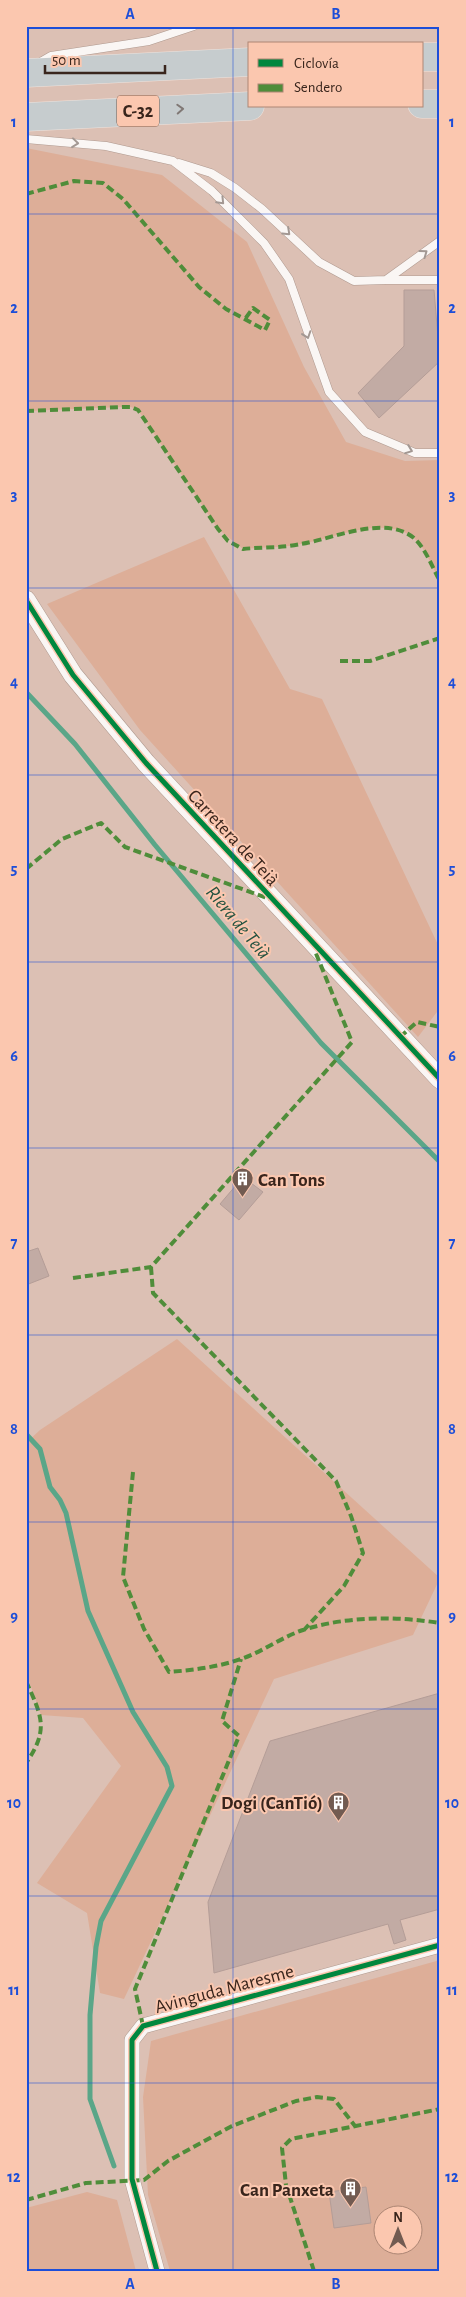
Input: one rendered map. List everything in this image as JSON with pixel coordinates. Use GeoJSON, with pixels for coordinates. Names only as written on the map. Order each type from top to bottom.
{"type":"FeatureCollection","features":[{"type":"Feature","properties":{"kind":"highway"},"geometry":{"type":"LineString","coordinates":[[424,57],[440,57]]}},
{"type":"Feature","properties":{"kind":"highway","name":"C-32"},"geometry":{"type":"LineString","coordinates":[[26,72],[248,62]]}},
{"type":"Feature","properties":{"kind":"highway"},"geometry":{"type":"LineString","coordinates":[[424,104],[440,104]]}},
{"type":"Feature","properties":{"kind":"highway","name":"C-32"},"geometry":{"type":"LineString","coordinates":[[26,117],[248,106]]}},
{"type":"Feature","properties":{"kind":"street","name":"Carretera de Teià"},"geometry":{"type":"LineString","coordinates":[[26,600],[73,674],[146,763],[440,1079]]}},
{"type":"Feature","properties":{"kind":"street","name":"Avinguda Maresme"},"geometry":{"type":"LineString","coordinates":[[156,2271],[132,2179],[132,2040],[143,2026],[440,1945]]}},
{"type":"Feature","properties":{"kind":"lane"},"geometry":{"type":"LineString","coordinates":[[26,72],[51,56],[149,41],[194,26]]}},
{"type":"Feature","properties":{"kind":"lane"},"geometry":{"type":"LineString","coordinates":[[26,139],[106,146],[173,161],[211,173],[236,188],[262,209],[318,262],[354,281],[440,280]]}},
{"type":"Feature","properties":{"kind":"lane"},"geometry":{"type":"LineString","coordinates":[[173,161],[212,191],[264,243],[289,279],[329,392],[366,432],[415,453],[440,454]]}},
{"type":"Feature","properties":{"kind":"lane"},"geometry":{"type":"LineString","coordinates":[[386,280],[440,242]]}},
{"type":"Feature","properties":{"kind":"shaded area"},"geometry":{"type":"Polygon","coordinates":[[[26,148],[162,175],[247,242],[304,367],[346,442],[405,461],[440,460],[440,581],[418,542],[402,531],[388,528],[358,530],[294,545],[243,549],[218,529],[138,410],[131,407],[122,407],[26,411],[26,148]]]}},
{"type":"Feature","properties":{"kind":"shaded area"},"geometry":{"type":"Polygon","coordinates":[[[204,537],[290,689],[322,699],[440,949],[440,1008],[418,1037],[140,730],[47,604],[204,537]]]}},
{"type":"Feature","properties":{"kind":"shaded area"},"geometry":{"type":"Polygon","coordinates":[[[177,1339],[440,1578],[413,1635],[274,1679],[124,1999],[100,1993],[87,1913],[37,1883],[121,1766],[83,1718],[41,1715],[26,1673],[26,1443],[40,1430],[177,1339]]]}},
{"type":"Feature","properties":{"kind":"shaded area"},"geometry":{"type":"Polygon","coordinates":[[[440,1960],[440,2271],[170,2271],[148,2195],[143,2097],[151,2041],[440,1960]]]}},
{"type":"Feature","properties":{"kind":"shaded area"},"geometry":{"type":"Polygon","coordinates":[[[87,2192],[117,2200],[136,2271],[26,2271],[26,2208],[87,2192]]]}},
{"type":"Feature","properties":{"kind":"building"},"geometry":{"type":"Polygon","coordinates":[[[404,290],[434,290],[440,361],[379,418],[358,393],[404,346],[404,290]]]}},
{"type":"Feature","properties":{"kind":"building","name":"Can Tons"},"geometry":{"type":"Polygon","coordinates":[[[243,1177],[263,1192],[239,1220],[220,1204],[243,1177]]]}},
{"type":"Feature","properties":{"kind":"building"},"geometry":{"type":"Polygon","coordinates":[[[38,1248],[49,1276],[26,1285],[26,1252],[38,1248]]]}},
{"type":"Feature","properties":{"kind":"building","name":"Dogi (CanTió)"},"geometry":{"type":"Polygon","coordinates":[[[440,1693],[440,1909],[400,1920],[406,1940],[394,1944],[388,1924],[214,1973],[208,1902],[270,1741],[440,1693]]]}},
{"type":"Feature","properties":{"kind":"building","name":"Can Panxeta"},"geometry":{"type":"Polygon","coordinates":[[[366,2187],[371,2223],[334,2228],[329,2192],[366,2187]]]}},
{"type":"Feature","properties":{"kind":"waterway","name":"Riera de Teià"},"geometry":{"type":"LineString","coordinates":[[26,692],[75,744],[155,845],[321,1043],[440,1162]]}},
{"type":"Feature","properties":{"kind":"waterway"},"geometry":{"type":"LineString","coordinates":[[26,1434],[40,1449],[50,1487],[60,1500],[66,1513],[88,1611],[133,1712],[167,1767],[172,1786],[101,1921],[96,1947],[90,2015],[90,2099],[114,2166]]}},
{"type":"Feature","properties":{"kind":"marked path"},"geometry":{"type":"LineString","coordinates":[[26,194],[74,181],[103,183],[123,199],[199,287],[226,309],[265,330],[270,320],[253,308],[245,319]]}},
{"type":"Feature","properties":{"kind":"marked path"},"geometry":{"type":"LineString","coordinates":[[26,411],[122,407],[131,407],[138,410],[218,529],[228,541],[243,549],[294,545],[358,530],[388,528],[402,531],[418,542],[440,581]]}},
{"type":"Feature","properties":{"kind":"marked path"},"geometry":{"type":"LineString","coordinates":[[340,661],[370,661],[440,638]]}},
{"type":"Feature","properties":{"kind":"marked path"},"geometry":{"type":"LineString","coordinates":[[26,869],[62,839],[101,823],[125,847],[270,899]]}},
{"type":"Feature","properties":{"kind":"marked path"},"geometry":{"type":"LineString","coordinates":[[73,1278],[151,1267],[352,1042],[315,951]]}},
{"type":"Feature","properties":{"kind":"marked path"},"geometry":{"type":"LineString","coordinates":[[400,1037],[417,1022],[440,1027]]}},
{"type":"Feature","properties":{"kind":"marked path"},"geometry":{"type":"LineString","coordinates":[[151,1267],[153,1293],[336,1481],[351,1516],[363,1553],[344,1586],[304,1630]]}},
{"type":"Feature","properties":{"kind":"marked path"},"geometry":{"type":"LineString","coordinates":[[133,1472],[123,1577],[144,1629],[169,1672],[206,1668],[232,1662],[249,1656],[295,1633],[320,1625],[388,1618],[440,1623]]}},
{"type":"Feature","properties":{"kind":"marked path"},"geometry":{"type":"LineString","coordinates":[[143,2026],[135,1989],[239,1736],[222,1721],[241,1659]]}},
{"type":"Feature","properties":{"kind":"marked path"},"geometry":{"type":"LineString","coordinates":[[26,1681],[36,1703],[41,1722],[38,1741],[26,1763]]}},
{"type":"Feature","properties":{"kind":"marked path"},"geometry":{"type":"LineString","coordinates":[[26,2200],[86,2183],[144,2180],[168,2161],[232,2126],[296,2101],[317,2097],[334,2099],[355,2126]]}},
{"type":"Feature","properties":{"kind":"marked path"},"geometry":{"type":"LineString","coordinates":[[314,2271],[286,2185],[282,2148],[291,2139],[440,2109]]}},
{"type":"Feature","properties":{"kind":"cycle path"},"geometry":{"type":"LineString","coordinates":[[26,600],[73,675],[146,763],[440,1079]]}},
{"type":"Feature","properties":{"kind":"cycle path"},"geometry":{"type":"LineString","coordinates":[[157,2271],[132,2179],[132,2040],[143,2026],[440,1945]]}},
{"type":"Feature","properties":{"kind":"place","name":"Can Tons"},"geometry":{"type":"Point","coordinates":[242,1198]}},
{"type":"Feature","properties":{"kind":"place","name":"Dogi (CanTió)"},"geometry":{"type":"Point","coordinates":[339,1821]}},
{"type":"Feature","properties":{"kind":"place","name":"Can Panxeta"},"geometry":{"type":"Point","coordinates":[350,2208]}}]}
